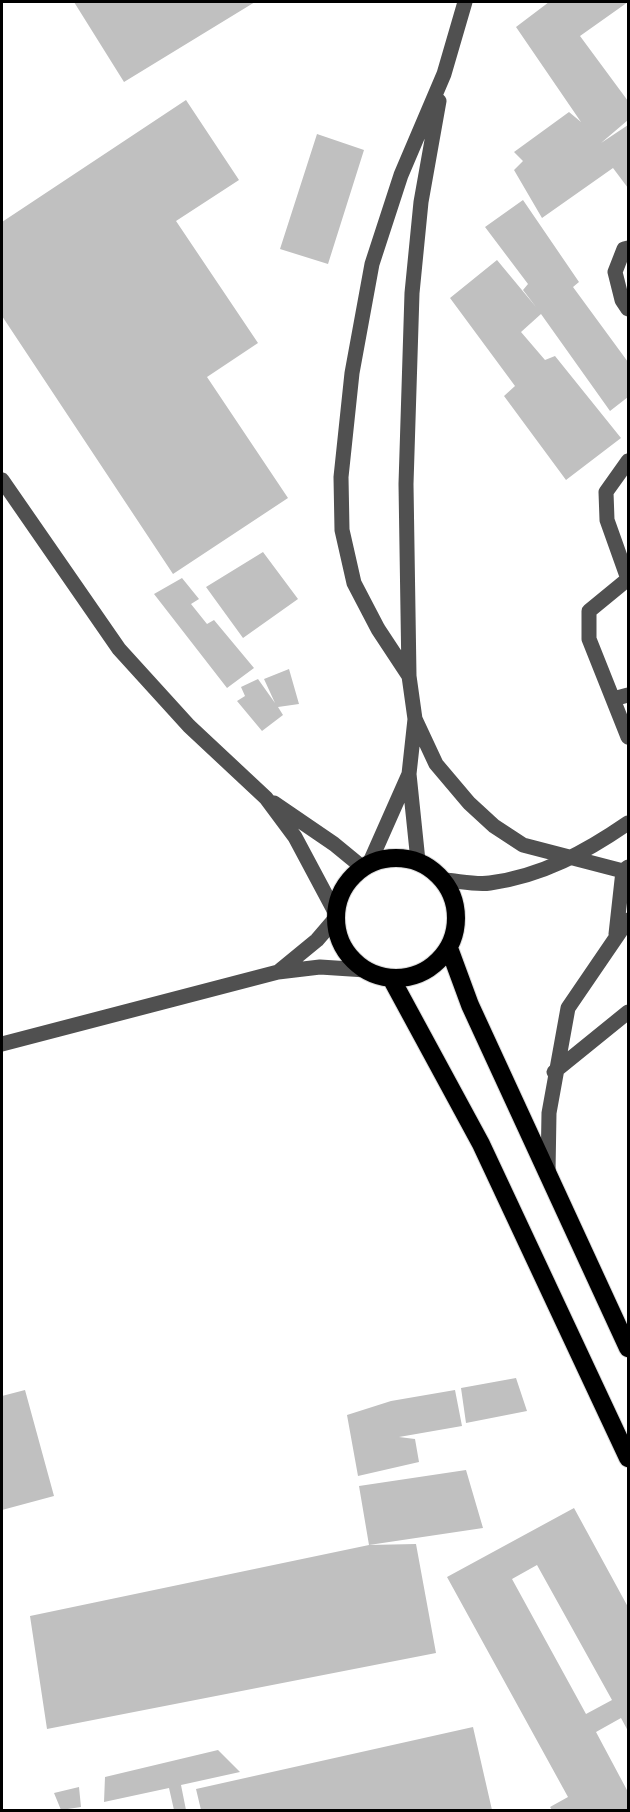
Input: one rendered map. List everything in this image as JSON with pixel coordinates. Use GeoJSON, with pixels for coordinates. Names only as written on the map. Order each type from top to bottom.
{"type":"FeatureCollection","features":[{"type":"Feature","properties":{"kind":"highway"},"geometry":{"type":"LineString","coordinates":[[394,857],[418,861],[444,880],[455,902],[456,925],[449,948],[434,965],[414,976],[391,978],[366,970],[344,948],[335,916],[339,894],[349,879],[366,865],[394,857]]}},
{"type":"Feature","properties":{"kind":"highway"},"geometry":{"type":"LineString","coordinates":[[449,948],[470,1005],[628,1348]]}},
{"type":"Feature","properties":{"kind":"highway"},"geometry":{"type":"LineString","coordinates":[[391,978],[481,1144],[628,1458]]}},
{"type":"Feature","properties":{"kind":"street"},"geometry":{"type":"LineString","coordinates":[[418,861],[409,774],[414,719],[409,676],[406,484],[412,293],[422,202],[444,74],[465,2]]}},
{"type":"Feature","properties":{"kind":"street"},"geometry":{"type":"LineString","coordinates":[[409,676],[378,629],[354,583],[342,530],[341,477],[352,373],[372,264],[401,175],[444,74]]}},
{"type":"Feature","properties":{"kind":"street"},"geometry":{"type":"LineString","coordinates":[[628,248],[624,249],[615,272],[622,300],[628,309]]}},
{"type":"Feature","properties":{"kind":"street"},"geometry":{"type":"LineString","coordinates":[[628,461],[606,492],[607,520],[628,579],[590,612],[589,639],[628,737]]}},
{"type":"Feature","properties":{"kind":"street"},"geometry":{"type":"LineString","coordinates":[[2,480],[119,649],[189,726],[266,798],[366,865],[409,774]]}},
{"type":"Feature","properties":{"kind":"street"},"geometry":{"type":"LineString","coordinates":[[613,699],[628,695]]}},
{"type":"Feature","properties":{"kind":"street"},"geometry":{"type":"LineString","coordinates":[[414,719],[436,764],[469,803],[494,826],[523,845],[572,859],[626,869],[615,938]]}},
{"type":"Feature","properties":{"kind":"street"},"geometry":{"type":"LineString","coordinates":[[266,798],[295,837],[335,916],[317,940],[278,972]]}},
{"type":"Feature","properties":{"kind":"street"},"geometry":{"type":"LineString","coordinates":[[444,880],[489,883],[533,873],[572,859],[628,823]]}},
{"type":"Feature","properties":{"kind":"street"},"geometry":{"type":"LineString","coordinates":[[548,1175],[549,1113],[554,1072],[568,1008],[628,920]]}},
{"type":"Feature","properties":{"kind":"street"},"geometry":{"type":"LineString","coordinates":[[2,1044],[278,972],[320,967],[366,970]]}},
{"type":"Feature","properties":{"kind":"street"},"geometry":{"type":"LineString","coordinates":[[554,1072],[628,1012]]}},
{"type":"Feature","properties":{"kind":"building"},"geometry":{"type":"Polygon","coordinates":[[[74,2],[255,2],[124,82],[74,2]]]}},
{"type":"Feature","properties":{"kind":"building"},"geometry":{"type":"Polygon","coordinates":[[[549,2],[628,2],[580,36],[628,101],[628,120],[601,143],[628,125],[628,188],[613,168],[542,218],[514,170],[523,161],[514,152],[569,112],[581,122],[516,27],[549,2]]]}},
{"type":"Feature","properties":{"kind":"building"},"geometry":{"type":"Polygon","coordinates":[[[186,100],[239,180],[176,221],[258,343],[207,377],[288,498],[173,574],[2,316],[2,222],[186,100]]]}},
{"type":"Feature","properties":{"kind":"building"},"geometry":{"type":"Polygon","coordinates":[[[317,134],[364,150],[328,264],[280,249],[317,134]]]}},
{"type":"Feature","properties":{"kind":"building"},"geometry":{"type":"Polygon","coordinates":[[[523,200],[579,282],[573,287],[628,362],[628,397],[610,411],[541,314],[521,332],[545,360],[555,356],[621,438],[566,480],[504,396],[515,386],[450,298],[497,260],[536,307],[523,290],[528,284],[485,227],[523,200]]]}},
{"type":"Feature","properties":{"kind":"building"},"geometry":{"type":"Polygon","coordinates":[[[263,552],[298,599],[243,638],[206,587],[263,552]]]}},
{"type":"Feature","properties":{"kind":"building"},"geometry":{"type":"Polygon","coordinates":[[[182,578],[199,599],[191,604],[207,624],[214,620],[254,668],[227,688],[154,594],[182,578]]]}},
{"type":"Feature","properties":{"kind":"building"},"geometry":{"type":"Polygon","coordinates":[[[289,669],[299,704],[278,707],[283,715],[262,731],[237,701],[245,696],[241,687],[258,679],[275,703],[264,679],[289,669]]]}},
{"type":"Feature","properties":{"kind":"building"},"geometry":{"type":"Polygon","coordinates":[[[516,1378],[527,1411],[466,1423],[461,1388],[516,1378]]]}},
{"type":"Feature","properties":{"kind":"building"},"geometry":{"type":"Polygon","coordinates":[[[25,1390],[54,1496],[2,1510],[2,1396],[25,1390]]]}},
{"type":"Feature","properties":{"kind":"building"},"geometry":{"type":"Polygon","coordinates":[[[455,1390],[462,1426],[399,1437],[415,1439],[419,1462],[358,1476],[347,1415],[391,1401],[455,1390]]]}},
{"type":"Feature","properties":{"kind":"building"},"geometry":{"type":"Polygon","coordinates":[[[466,1470],[483,1528],[369,1545],[359,1486],[466,1470]]]}},
{"type":"Feature","properties":{"kind":"building"},"geometry":{"type":"Polygon","coordinates":[[[574,1508],[628,1607],[628,1731],[621,1718],[596,1732],[628,1792],[628,1810],[552,1810],[550,1807],[568,1797],[447,1577],[574,1508]],[[537,1565],[512,1579],[586,1714],[612,1700],[537,1565]]]}},
{"type":"Feature","properties":{"kind":"building"},"geometry":{"type":"Polygon","coordinates":[[[416,1544],[436,1653],[47,1729],[30,1616],[369,1545],[416,1544]]]}},
{"type":"Feature","properties":{"kind":"building"},"geometry":{"type":"Polygon","coordinates":[[[473,1727],[492,1810],[201,1810],[196,1789],[473,1727]]]}},
{"type":"Feature","properties":{"kind":"building"},"geometry":{"type":"Polygon","coordinates":[[[218,1750],[240,1772],[181,1785],[186,1810],[174,1810],[169,1788],[104,1802],[105,1777],[218,1750]]]}},
{"type":"Feature","properties":{"kind":"building"},"geometry":{"type":"Polygon","coordinates":[[[79,1787],[81,1807],[61,1810],[54,1793],[79,1787]]]}}]}
